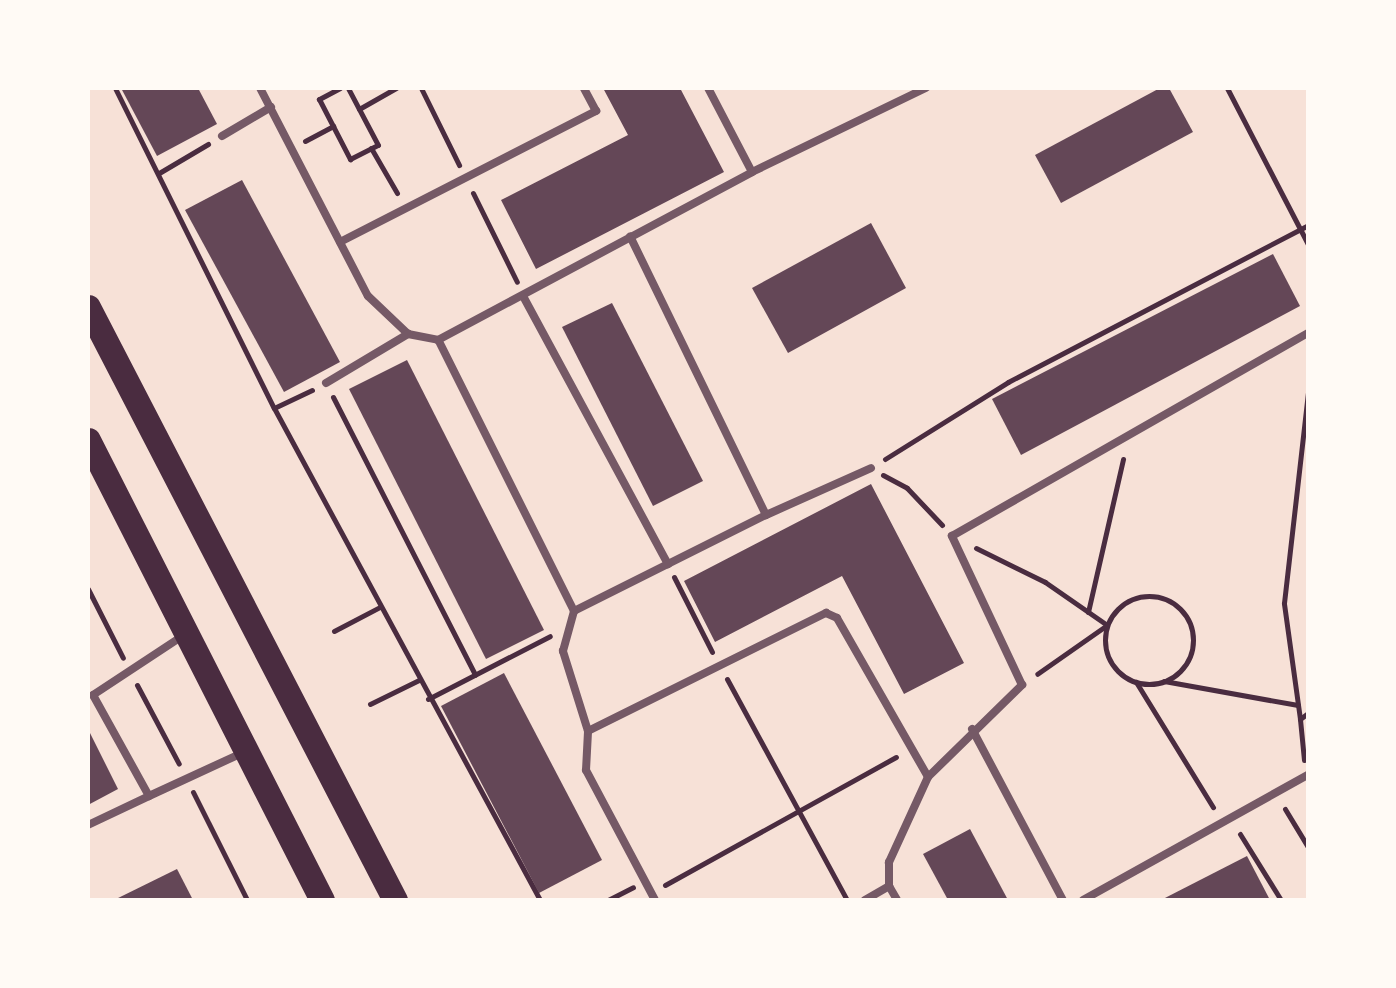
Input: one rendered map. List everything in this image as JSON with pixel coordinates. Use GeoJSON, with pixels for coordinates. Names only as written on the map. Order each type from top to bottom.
{"type":"FeatureCollection","features":[{"type":"Feature","properties":{"kind":"main road"},"geometry":{"type":"LineString","coordinates":[[88,307],[396,900]]}},
{"type":"Feature","properties":{"kind":"main road"},"geometry":{"type":"LineString","coordinates":[[89,445],[322,900]]}},
{"type":"Feature","properties":{"kind":"lane"},"geometry":{"type":"LineString","coordinates":[[260,88],[368,296],[408,334],[438,340],[752,172],[926,88]]}},
{"type":"Feature","properties":{"kind":"lane"},"geometry":{"type":"LineString","coordinates":[[340,242],[596,110],[584,88]]}},
{"type":"Feature","properties":{"kind":"lane"},"geometry":{"type":"LineString","coordinates":[[708,88],[752,172]]}},
{"type":"Feature","properties":{"kind":"lane"},"geometry":{"type":"LineString","coordinates":[[222,136],[271,108]]}},
{"type":"Feature","properties":{"kind":"lane"},"geometry":{"type":"LineString","coordinates":[[630,236],[766,515]]}},
{"type":"Feature","properties":{"kind":"lane"},"geometry":{"type":"LineString","coordinates":[[523,296],[668,564]]}},
{"type":"Feature","properties":{"kind":"lane"},"geometry":{"type":"LineString","coordinates":[[897,900],[889,886],[888,862],[928,778],[972,729],[1022,685],[952,536],[1308,333]]}},
{"type":"Feature","properties":{"kind":"lane"},"geometry":{"type":"LineString","coordinates":[[326,383],[408,334]]}},
{"type":"Feature","properties":{"kind":"lane"},"geometry":{"type":"LineString","coordinates":[[438,340],[574,611],[564,651],[588,732],[586,770],[653,897]]}},
{"type":"Feature","properties":{"kind":"lane"},"geometry":{"type":"LineString","coordinates":[[574,611],[870,468]]}},
{"type":"Feature","properties":{"kind":"lane"},"geometry":{"type":"LineString","coordinates":[[588,732],[826,613],[837,618],[928,778]]}},
{"type":"Feature","properties":{"kind":"lane"},"geometry":{"type":"LineString","coordinates":[[149,796],[93,695],[128,667],[184,635]]}},
{"type":"Feature","properties":{"kind":"lane"},"geometry":{"type":"LineString","coordinates":[[972,729],[1062,900]]}},
{"type":"Feature","properties":{"kind":"lane"},"geometry":{"type":"LineString","coordinates":[[88,825],[248,750]]}},
{"type":"Feature","properties":{"kind":"lane"},"geometry":{"type":"LineString","coordinates":[[1083,900],[1307,776]]}},
{"type":"Feature","properties":{"kind":"lane"},"geometry":{"type":"LineString","coordinates":[[865,900],[889,886]]}},
{"type":"Feature","properties":{"kind":"path"},"geometry":{"type":"LineString","coordinates":[[115,88],[274,408],[540,900]]}},
{"type":"Feature","properties":{"kind":"path"},"geometry":{"type":"LineString","coordinates":[[344,88],[378,145],[350,159],[319,99],[344,88]]}},
{"type":"Feature","properties":{"kind":"path"},"geometry":{"type":"LineString","coordinates":[[359,109],[396,88]]}},
{"type":"Feature","properties":{"kind":"path"},"geometry":{"type":"LineString","coordinates":[[1227,88],[1308,244]]}},
{"type":"Feature","properties":{"kind":"path"},"geometry":{"type":"LineString","coordinates":[[291,148],[333,126]]}},
{"type":"Feature","properties":{"kind":"path"},"geometry":{"type":"LineString","coordinates":[[159,172],[222,136]]}},
{"type":"Feature","properties":{"kind":"path"},"geometry":{"type":"LineString","coordinates":[[371,148],[406,209]]}},
{"type":"Feature","properties":{"kind":"path"},"geometry":{"type":"LineString","coordinates":[[870,468],[1008,382],[1308,225]]}},
{"type":"Feature","properties":{"kind":"path"},"geometry":{"type":"LineString","coordinates":[[274,408],[326,383],[475,675]]}},
{"type":"Feature","properties":{"kind":"path"},"geometry":{"type":"LineString","coordinates":[[1307,776],[1284,603],[1308,392]]}},
{"type":"Feature","properties":{"kind":"path"},"geometry":{"type":"LineString","coordinates":[[1088,612],[1129,435]]}},
{"type":"Feature","properties":{"kind":"path"},"geometry":{"type":"LineString","coordinates":[[870,468],[908,488],[952,536],[1108,625]]}},
{"type":"Feature","properties":{"kind":"path"},"geometry":{"type":"LineString","coordinates":[[668,564],[847,900]]}},
{"type":"Feature","properties":{"kind":"path"},"geometry":{"type":"LineString","coordinates":[[88,590],[246,900]]}},
{"type":"Feature","properties":{"kind":"path"},"geometry":{"type":"LineString","coordinates":[[1022,685],[1108,625],[1126,602],[1140,597],[1181,610],[1190,622],[1192,651],[1164,682]]}},
{"type":"Feature","properties":{"kind":"path"},"geometry":{"type":"LineString","coordinates":[[334,631],[380,607]]}},
{"type":"Feature","properties":{"kind":"path"},"geometry":{"type":"LineString","coordinates":[[1108,625],[1113,666],[1136,682],[1281,900]]}},
{"type":"Feature","properties":{"kind":"path"},"geometry":{"type":"LineString","coordinates":[[428,698],[571,626]]}},
{"type":"Feature","properties":{"kind":"path"},"geometry":{"type":"LineString","coordinates":[[370,704],[419,680]]}},
{"type":"Feature","properties":{"kind":"path"},"geometry":{"type":"LineString","coordinates":[[1136,682],[1164,682],[1298,705]]}},
{"type":"Feature","properties":{"kind":"path"},"geometry":{"type":"LineString","coordinates":[[1300,719],[1308,713]]}},
{"type":"Feature","properties":{"kind":"path"},"geometry":{"type":"LineString","coordinates":[[653,897],[798,810],[912,748]]}},
{"type":"Feature","properties":{"kind":"path"},"geometry":{"type":"LineString","coordinates":[[1276,793],[1308,846]]}},
{"type":"Feature","properties":{"kind":"path"},"geometry":{"type":"LineString","coordinates":[[608,900],[644,880]]}},
{"type":"Feature","properties":{"kind":"building"},"geometry":{"type":"Polygon","coordinates":[[[121,88],[198,88],[217,124],[157,156],[121,88]]]}},
{"type":"Feature","properties":{"kind":"building"},"geometry":{"type":"Polygon","coordinates":[[[603,88],[680,88],[724,172],[536,269],[501,200],[628,135],[603,88]]]}},
{"type":"Feature","properties":{"kind":"building"},"geometry":{"type":"Polygon","coordinates":[[[1160,88],[1169,88],[1193,132],[1061,203],[1035,155],[1160,88]]]}},
{"type":"Feature","properties":{"kind":"building"},"geometry":{"type":"Polygon","coordinates":[[[242,180],[340,362],[284,392],[185,210],[242,180]]]}},
{"type":"Feature","properties":{"kind":"building"},"geometry":{"type":"Polygon","coordinates":[[[871,223],[906,288],[788,353],[752,288],[871,223]]]}},
{"type":"Feature","properties":{"kind":"building"},"geometry":{"type":"Polygon","coordinates":[[[1273,254],[1300,306],[1021,455],[992,399],[1273,254]]]}},
{"type":"Feature","properties":{"kind":"building"},"geometry":{"type":"Polygon","coordinates":[[[612,303],[703,481],[653,506],[562,327],[612,303]]]}},
{"type":"Feature","properties":{"kind":"building"},"geometry":{"type":"Polygon","coordinates":[[[407,360],[544,630],[486,659],[349,389],[407,360]]]}},
{"type":"Feature","properties":{"kind":"building"},"geometry":{"type":"Polygon","coordinates":[[[871,484],[964,663],[904,694],[842,576],[715,642],[684,581],[871,484]]]}},
{"type":"Feature","properties":{"kind":"building"},"geometry":{"type":"Polygon","coordinates":[[[504,673],[602,860],[539,893],[441,706],[504,673]]]}},
{"type":"Feature","properties":{"kind":"building"},"geometry":{"type":"Polygon","coordinates":[[[88,729],[118,789],[88,805],[88,729]]]}},
{"type":"Feature","properties":{"kind":"building"},"geometry":{"type":"Polygon","coordinates":[[[970,829],[1008,900],[948,900],[923,854],[970,829]]]}},
{"type":"Feature","properties":{"kind":"building"},"geometry":{"type":"Polygon","coordinates":[[[1247,856],[1270,900],[1161,900],[1247,856]]]}},
{"type":"Feature","properties":{"kind":"building"},"geometry":{"type":"Polygon","coordinates":[[[177,869],[193,900],[114,900],[177,869]]]}}]}
